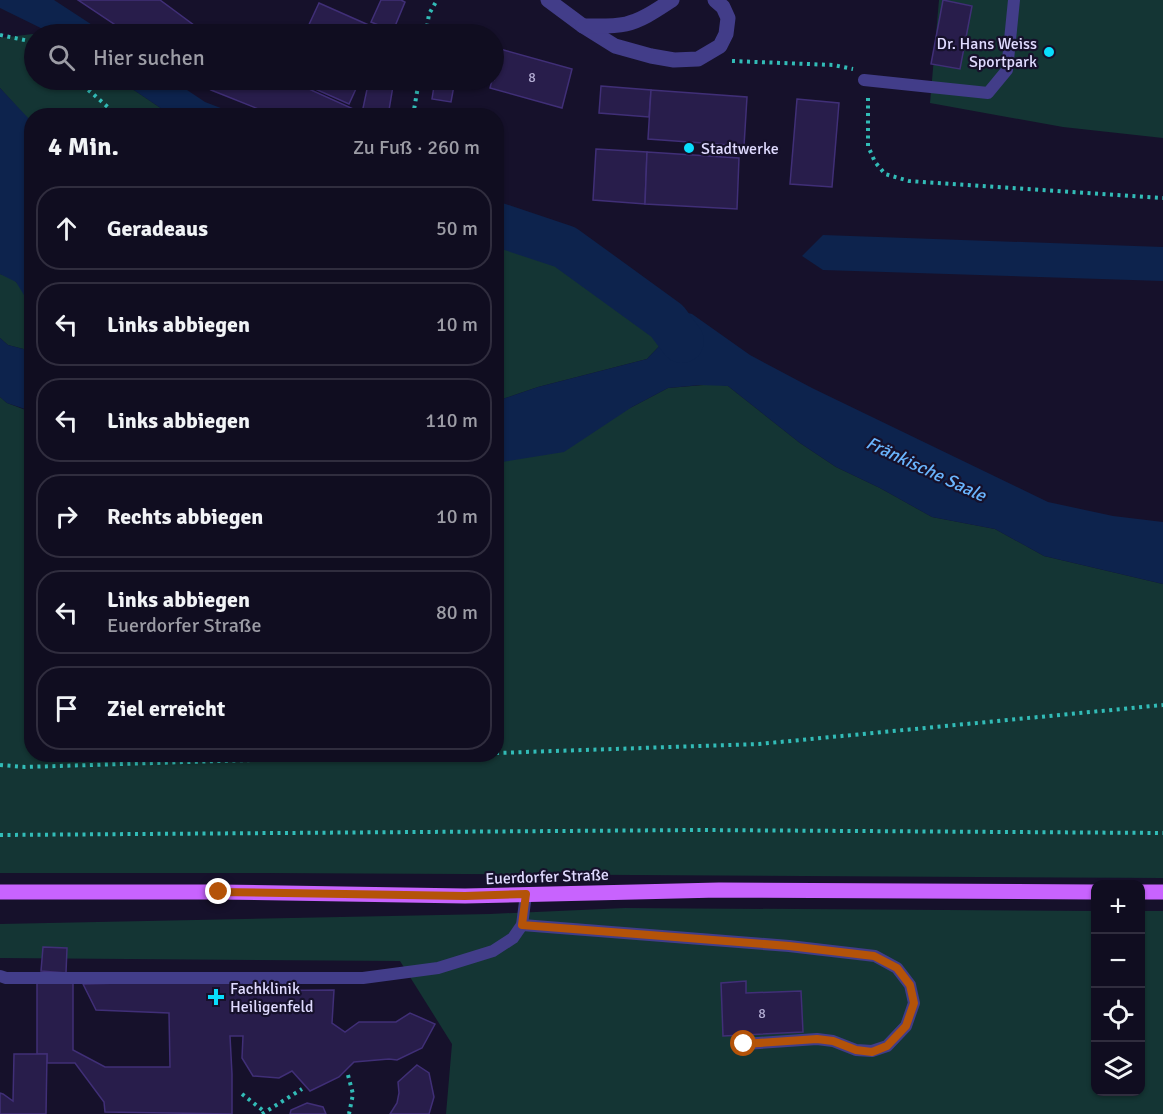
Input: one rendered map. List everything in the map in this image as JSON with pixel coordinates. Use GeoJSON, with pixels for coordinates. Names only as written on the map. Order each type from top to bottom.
{"type":"FeatureCollection","features":[{"type":"Feature","properties":{"kind":"main road","name":"Euerdorfer Straße"},"geometry":{"type":"LineString","coordinates":[[0,892],[219,892],[465,896],[719,890],[1091,892]]}},
{"type":"Feature","properties":{"kind":"main road"},"geometry":{"type":"LineString","coordinates":[[1145,892],[1163,892]]}},
{"type":"Feature","properties":{"kind":"street"},"geometry":{"type":"LineString","coordinates":[[548,0],[615,46],[674,60],[698,59],[720,46],[726,34],[728,18],[723,7],[715,0]]}},
{"type":"Feature","properties":{"kind":"street"},"geometry":{"type":"LineString","coordinates":[[583,26],[627,24],[643,18],[672,0]]}},
{"type":"Feature","properties":{"kind":"lane"},"geometry":{"type":"LineString","coordinates":[[864,80],[988,93],[1007,70],[1014,0]]}},
{"type":"Feature","properties":{"kind":"lane"},"geometry":{"type":"LineString","coordinates":[[0,976],[6,978],[363,978],[438,968],[493,951],[513,938],[522,925],[526,894]]}},
{"type":"Feature","properties":{"kind":"lane"},"geometry":{"type":"LineString","coordinates":[[522,925],[789,946],[874,956],[897,968],[910,985],[914,1003],[906,1026],[887,1046],[872,1052],[817,1039],[744,1044]]}},
{"type":"Feature","properties":{"kind":"path"},"geometry":{"type":"LineString","coordinates":[[428,24],[429,14],[437,0]]}},
{"type":"Feature","properties":{"kind":"path"},"geometry":{"type":"LineString","coordinates":[[0,35],[24,40]]}},
{"type":"Feature","properties":{"kind":"path"},"geometry":{"type":"LineString","coordinates":[[732,61],[853,69],[864,80],[868,96],[868,146],[875,162],[885,174],[909,181],[1163,198]]}},
{"type":"Feature","properties":{"kind":"path"},"geometry":{"type":"LineString","coordinates":[[88,90],[109,108]]}},
{"type":"Feature","properties":{"kind":"path"},"geometry":{"type":"LineString","coordinates":[[414,108],[417,90]]}},
{"type":"Feature","properties":{"kind":"path"},"geometry":{"type":"LineString","coordinates":[[504,753],[759,744],[1163,705]]}},
{"type":"Feature","properties":{"kind":"path"},"geometry":{"type":"LineString","coordinates":[[0,765],[165,762]]}},
{"type":"Feature","properties":{"kind":"path"},"geometry":{"type":"LineString","coordinates":[[0,835],[699,830],[1163,832]]}},
{"type":"Feature","properties":{"kind":"path"},"geometry":{"type":"LineString","coordinates":[[348,1076],[354,1094],[349,1114]]}},
{"type":"Feature","properties":{"kind":"path"},"geometry":{"type":"LineString","coordinates":[[242,1094],[264,1113],[302,1089]]}},
{"type":"Feature","properties":{"kind":"green space","name":"Dr. Hans Weiss Sportpark"},"geometry":{"type":"Polygon","coordinates":[[[939,0],[1163,0],[1163,138],[1063,127],[930,103],[939,0]]]}},
{"type":"Feature","properties":{"kind":"green space"},"geometry":{"type":"Polygon","coordinates":[[[24,35],[24,90],[134,90],[161,108],[24,108],[24,114],[0,88],[0,38],[24,35]]]}},
{"type":"Feature","properties":{"kind":"green space"},"geometry":{"type":"Polygon","coordinates":[[[504,246],[550,251],[666,339],[647,359],[538,387],[504,399],[504,246]]]}},
{"type":"Feature","properties":{"kind":"green space"},"geometry":{"type":"Polygon","coordinates":[[[0,274],[15,281],[24,294],[24,349],[8,345],[0,338],[0,274]]]}},
{"type":"Feature","properties":{"kind":"green space"},"geometry":{"type":"Polygon","coordinates":[[[715,384],[728,386],[800,443],[836,467],[932,517],[995,529],[1044,556],[1163,584],[1163,878],[0,873],[0,397],[7,403],[24,409],[24,762],[504,762],[504,461],[632,407],[668,388],[715,384]]]}},
{"type":"Feature","properties":{"kind":"green space"},"geometry":{"type":"Polygon","coordinates":[[[625,908],[1091,911],[1091,1096],[1145,1096],[1145,911],[1163,911],[1163,1114],[446,1114],[452,1044],[400,961],[0,958],[0,924],[490,914],[625,908]]]}},
{"type":"Feature","properties":{"kind":"water"},"geometry":{"type":"Polygon","coordinates":[[[0,0],[54,0],[91,24],[33,24],[0,8],[0,0]]]}},
{"type":"Feature","properties":{"kind":"water"},"geometry":{"type":"Polygon","coordinates":[[[0,88],[24,114],[24,295],[16,282],[0,274],[0,88]]]}},
{"type":"Feature","properties":{"kind":"water"},"geometry":{"type":"Polygon","coordinates":[[[134,90],[187,90],[205,102],[221,108],[161,108],[134,90]]]}},
{"type":"Feature","properties":{"kind":"water"},"geometry":{"type":"Polygon","coordinates":[[[504,214],[557,233],[550,251],[504,246],[504,214]]]}},
{"type":"Feature","properties":{"kind":"water"},"geometry":{"type":"Polygon","coordinates":[[[823,235],[1163,247],[1163,281],[823,270],[802,256],[823,235]]]}},
{"type":"Feature","properties":{"kind":"water"},"geometry":{"type":"Polygon","coordinates":[[[638,300],[692,314],[750,355],[812,388],[1048,502],[1113,516],[1163,522],[1163,584],[1044,556],[995,529],[932,517],[836,467],[800,443],[728,386],[700,385],[668,388],[632,407],[564,452],[504,462],[504,399],[538,387],[647,359],[666,339],[638,300]]]}},
{"type":"Feature","properties":{"kind":"water"},"geometry":{"type":"Polygon","coordinates":[[[0,338],[8,345],[24,349],[24,409],[7,403],[0,397],[0,338]]]}},
{"type":"Feature","properties":{"kind":"building"},"geometry":{"type":"Polygon","coordinates":[[[78,0],[160,0],[192,24],[114,24],[78,0]]]}},
{"type":"Feature","properties":{"kind":"building"},"geometry":{"type":"Polygon","coordinates":[[[381,0],[405,2],[396,24],[371,22],[381,0]]]}},
{"type":"Feature","properties":{"kind":"building"},"geometry":{"type":"Polygon","coordinates":[[[943,0],[972,6],[960,69],[931,64],[943,0]]]}},
{"type":"Feature","properties":{"kind":"building"},"geometry":{"type":"Polygon","coordinates":[[[319,3],[366,24],[309,24],[319,3]]]}},
{"type":"Feature","properties":{"kind":"building"},"geometry":{"type":"Polygon","coordinates":[[[504,50],[572,69],[562,108],[497,90],[504,90],[504,50]]]}},
{"type":"Feature","properties":{"kind":"building"},"geometry":{"type":"Polygon","coordinates":[[[601,86],[651,90],[649,117],[599,113],[601,86]]]}},
{"type":"Feature","properties":{"kind":"building"},"geometry":{"type":"Polygon","coordinates":[[[211,90],[311,90],[351,108],[256,108],[211,90]]]}},
{"type":"Feature","properties":{"kind":"building"},"geometry":{"type":"Polygon","coordinates":[[[318,90],[355,90],[349,104],[318,90]]]}},
{"type":"Feature","properties":{"kind":"building"},"geometry":{"type":"Polygon","coordinates":[[[367,90],[392,90],[389,108],[363,108],[367,90]]]}},
{"type":"Feature","properties":{"kind":"building"},"geometry":{"type":"Polygon","coordinates":[[[433,90],[453,90],[451,102],[432,99],[433,90]]]}},
{"type":"Feature","properties":{"kind":"building"},"geometry":{"type":"Polygon","coordinates":[[[651,90],[747,97],[744,146],[648,139],[651,90]]]}},
{"type":"Feature","properties":{"kind":"building"},"geometry":{"type":"Polygon","coordinates":[[[797,99],[839,103],[832,187],[790,184],[797,99]]]}},
{"type":"Feature","properties":{"kind":"building"},"geometry":{"type":"Polygon","coordinates":[[[596,149],[647,152],[645,204],[593,200],[596,149]]]}},
{"type":"Feature","properties":{"kind":"building"},"geometry":{"type":"Polygon","coordinates":[[[647,152],[739,158],[737,209],[645,204],[647,152]]]}},
{"type":"Feature","properties":{"kind":"building"},"geometry":{"type":"Polygon","coordinates":[[[43,947],[67,948],[66,973],[41,971],[43,947]]]}},
{"type":"Feature","properties":{"kind":"building"},"geometry":{"type":"Polygon","coordinates":[[[37,980],[73,980],[73,1050],[105,1067],[170,1067],[169,1013],[96,1010],[83,984],[231,980],[235,991],[334,990],[332,1023],[345,1032],[359,1022],[396,1022],[410,1013],[435,1024],[422,1048],[397,1060],[354,1062],[339,1077],[310,1091],[292,1071],[279,1078],[253,1076],[242,1058],[243,1036],[230,1036],[232,1114],[105,1112],[104,1102],[75,1063],[47,1063],[47,1054],[37,1054],[37,980]]]}},
{"type":"Feature","properties":{"kind":"building"},"geometry":{"type":"Polygon","coordinates":[[[746,981],[746,993],[801,991],[803,1032],[723,1036],[721,983],[746,981]]]}},
{"type":"Feature","properties":{"kind":"building"},"geometry":{"type":"Polygon","coordinates":[[[14,1054],[47,1054],[46,1114],[0,1114],[0,1093],[13,1101],[14,1054]]]}},
{"type":"Feature","properties":{"kind":"building"},"geometry":{"type":"Polygon","coordinates":[[[417,1065],[429,1073],[434,1097],[429,1114],[390,1114],[397,1103],[398,1082],[417,1065]]]}},
{"type":"Feature","properties":{"kind":"building"},"geometry":{"type":"Polygon","coordinates":[[[307,1103],[323,1107],[326,1114],[290,1114],[291,1110],[307,1103]]]}},
{"type":"Feature","properties":{"kind":"waterway","name":"Fränkische Saale"},"geometry":{"type":"LineString","coordinates":[[504,227],[565,247],[667,321],[682,341]]}},
{"type":"Feature","properties":{"kind":"place","name":"Dr. Hans Weiss Sportpark"},"geometry":{"type":"Point","coordinates":[1049,52]}},
{"type":"Feature","properties":{"kind":"place","name":"Stadtwerke"},"geometry":{"type":"Point","coordinates":[689,148]}},
{"type":"Feature","properties":{"kind":"place","name":"Fachklinik Heiligenfeld"},"geometry":{"type":"Point","coordinates":[216,997]}},
{"type":"Feature","properties":{"kind":"route"},"geometry":{"type":"LineString","coordinates":[[219,892],[465,896],[526,894],[522,925],[789,946],[874,956],[897,968],[910,985],[914,1003],[906,1026],[887,1046],[872,1052],[817,1039],[744,1044]]}}]}
